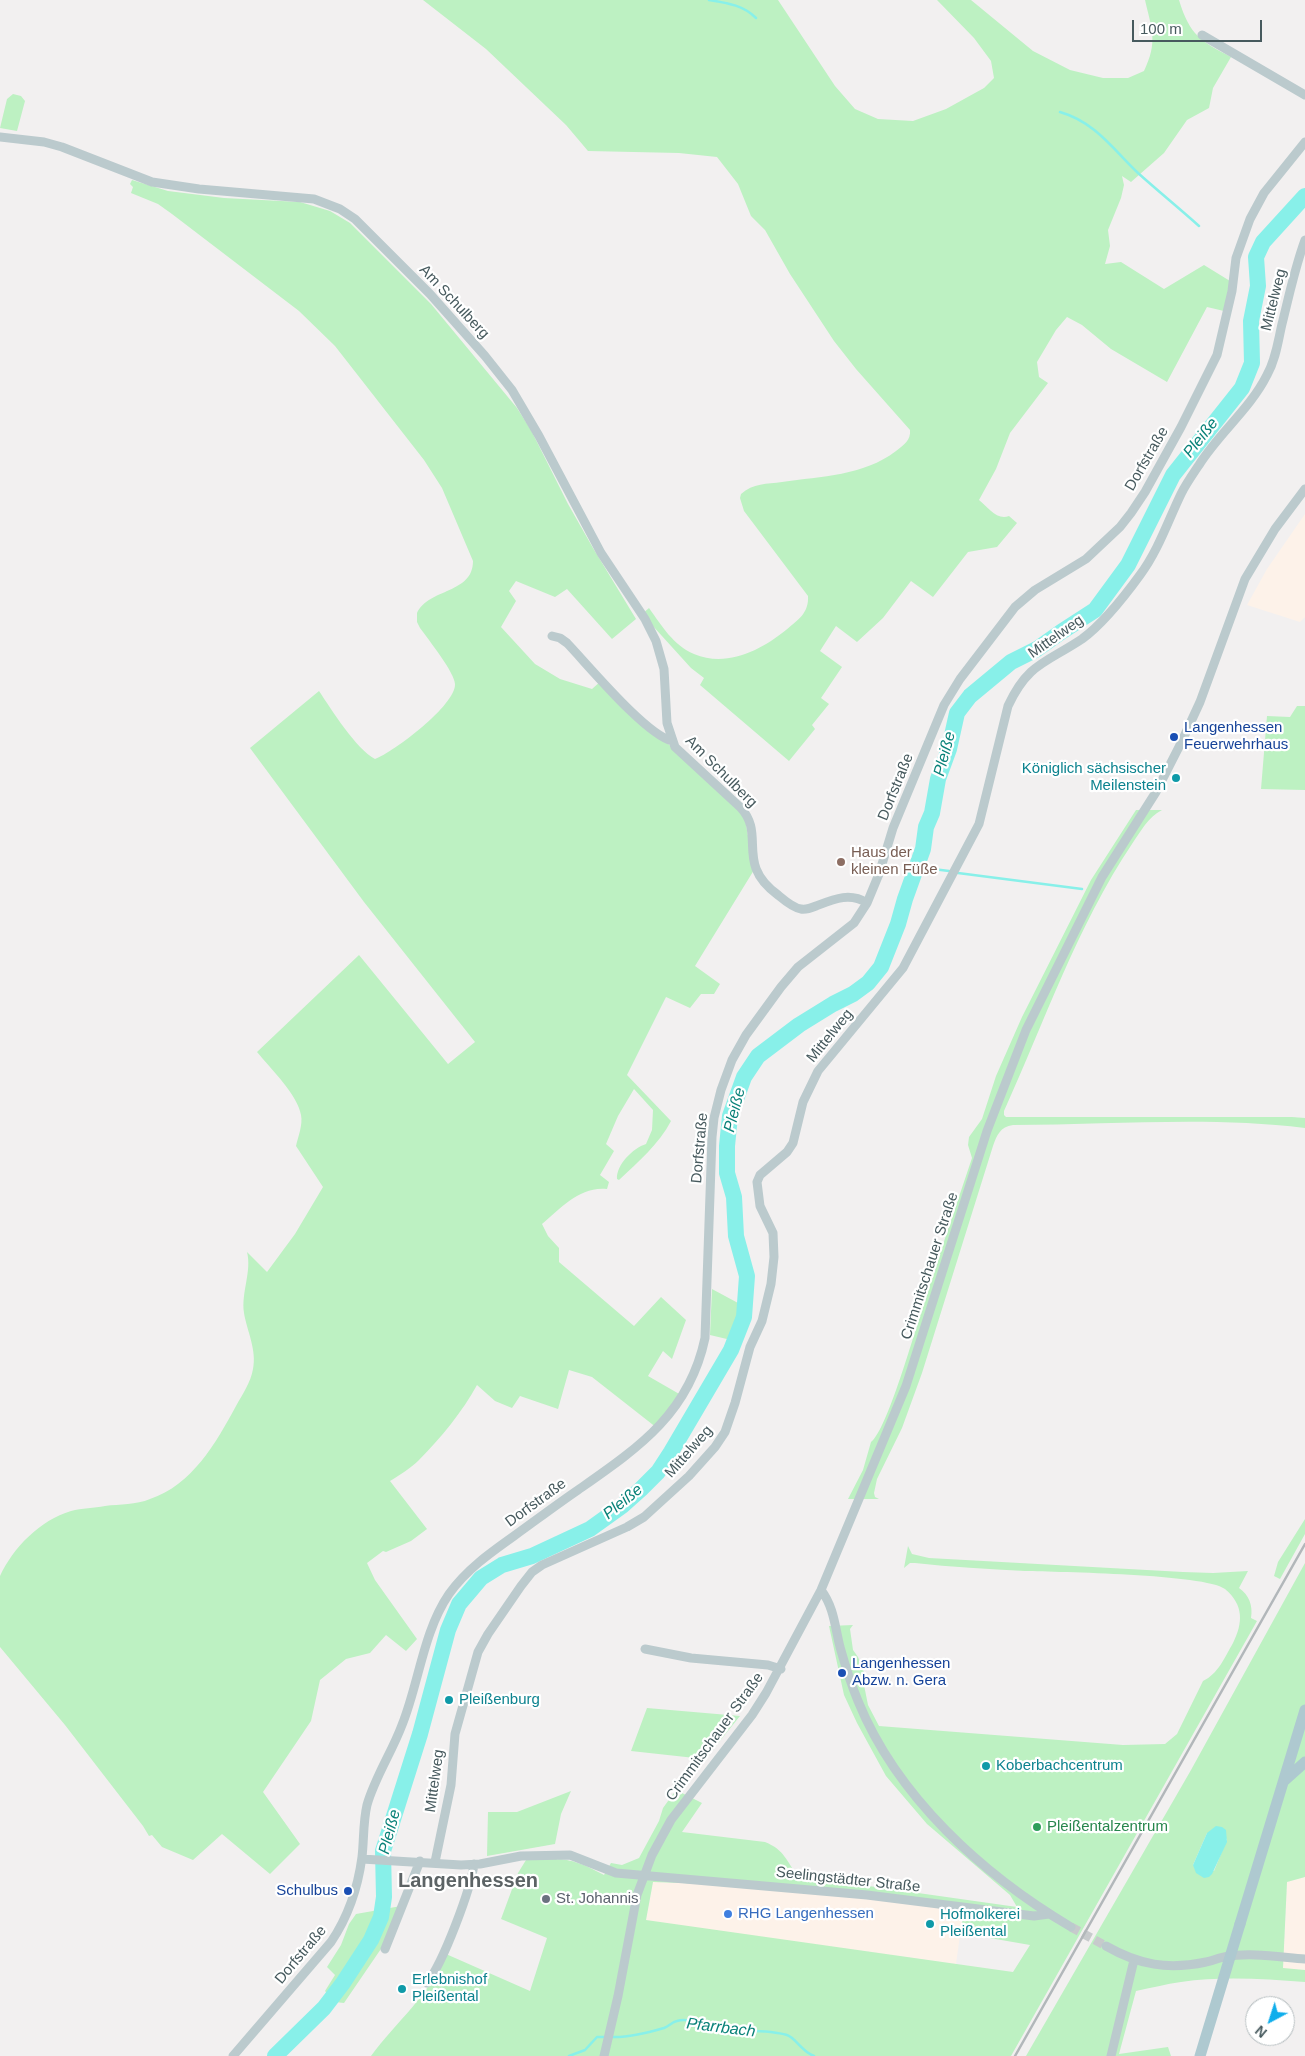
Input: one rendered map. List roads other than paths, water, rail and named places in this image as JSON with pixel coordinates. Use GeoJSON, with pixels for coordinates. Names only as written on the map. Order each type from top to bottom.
{"type":"FeatureCollection","features":[{"type":"Feature","properties":{"kind":"main road"},"geometry":{"type":"LineString","coordinates":[[1200,2056],[1283,1782],[1300,1741],[1305,1710]]}},
{"type":"Feature","properties":{"kind":"main road"},"geometry":{"type":"LineString","coordinates":[[1283,1782],[1305,1762]]}},
{"type":"Feature","properties":{"kind":"street"},"geometry":{"type":"LineString","coordinates":[[1202,35],[1305,95]]}},
{"type":"Feature","properties":{"kind":"street","name":"Am Schulberg"},"geometry":{"type":"LineString","coordinates":[[0,137],[44,142],[62,147],[144,179],[161,183],[199,189],[314,199],[340,209],[355,219],[430,294],[485,356],[519,402],[601,553],[645,619],[656,641],[664,669],[667,723],[672,741],[680,753],[745,812],[751,828],[753,862],[762,882],[787,902],[803,910],[845,897],[858,898],[867,903]]}},
{"type":"Feature","properties":{"kind":"street","name":"Dorfstraße"},"geometry":{"type":"LineString","coordinates":[[233,2056],[331,1942],[343,1924],[357,1882],[362,1858],[364,1818],[368,1802],[402,1726],[432,1629],[449,1594],[473,1568],[621,1460],[658,1428],[671,1412],[692,1378],[705,1338],[714,1118],[732,1060],[746,1035],[781,986],[798,967],[854,923],[867,903],[896,821],[944,705],[956,685],[1015,608],[1035,590],[1086,559],[1120,527],[1145,492],[1189,412],[1217,355],[1232,291],[1236,258],[1250,219],[1264,193],[1305,142]]}},
{"type":"Feature","properties":{"kind":"street","name":"Mittelweg"},"geometry":{"type":"LineString","coordinates":[[435,1862],[451,1785],[455,1734],[478,1652],[501,1615],[532,1572],[644,1517],[689,1476],[720,1440],[729,1421],[750,1347],[762,1321],[771,1284],[774,1257],[773,1233],[760,1206],[757,1182],[760,1175],[787,1152],[793,1143],[803,1102],[818,1071],[903,968],[979,824],[1008,706],[1016,689],[1034,667],[1082,638],[1104,619],[1124,595],[1141,573],[1154,551],[1182,492],[1200,462],[1242,412],[1267,375],[1275,355],[1305,240]]}},
{"type":"Feature","properties":{"kind":"street","name":"Crimmitschauer Straße"},"geometry":{"type":"LineString","coordinates":[[604,2056],[612,2025],[632,1921],[644,1875],[660,1837],[752,1715],[781,1669],[821,1590],[906,1386],[987,1131],[1026,1030],[1102,877],[1156,792],[1190,724],[1245,579],[1275,530],[1305,489]]}},
{"type":"Feature","properties":{"kind":"street","name":"Am Schulberg"},"geometry":{"type":"LineString","coordinates":[[552,636],[560,638],[567,643],[630,710],[661,737],[672,741]]}},
{"type":"Feature","properties":{"kind":"street"},"geometry":{"type":"LineString","coordinates":[[821,1590],[831,1606],[840,1649],[858,1700],[882,1749],[920,1801],[958,1843],[1003,1881],[1049,1914],[1071,1927]]}},
{"type":"Feature","properties":{"kind":"street"},"geometry":{"type":"LineString","coordinates":[[645,1649],[691,1658],[768,1665],[781,1669]]}},
{"type":"Feature","properties":{"kind":"street","name":"Seelingstädter Straße"},"geometry":{"type":"LineString","coordinates":[[362,1858],[474,1864],[521,1856],[570,1855],[616,1872],[867,1895],[1034,1916],[1049,1914]]}},
{"type":"Feature","properties":{"kind":"street"},"geometry":{"type":"LineString","coordinates":[[386,1949],[420,1861]]}},
{"type":"Feature","properties":{"kind":"street"},"geometry":{"type":"LineString","coordinates":[[427,1983],[438,1966],[462,1907],[474,1864]]}},
{"type":"Feature","properties":{"kind":"street"},"geometry":{"type":"LineString","coordinates":[[1106,1946],[1134,1960],[1153,1965],[1177,1966],[1224,1957],[1247,1956],[1305,1959]]}},
{"type":"Feature","properties":{"kind":"street"},"geometry":{"type":"LineString","coordinates":[[1111,2056],[1134,1960]]}},
{"type":"Feature","properties":{"kind":"water"},"geometry":{"type":"Polygon","coordinates":[[[1216,1826],[1226,1830],[1227,1842],[1212,1874],[1204,1878],[1196,1873],[1193,1865],[1207,1833],[1216,1826]]]}},
{"type":"Feature","properties":{"kind":"waterway"},"geometry":{"type":"LineString","coordinates":[[709,0],[740,7],[756,18]]}},
{"type":"Feature","properties":{"kind":"waterway"},"geometry":{"type":"LineString","coordinates":[[1060,112],[1083,122],[1103,137],[1138,173],[1199,226]]}},
{"type":"Feature","properties":{"kind":"waterway","name":"Pleiße"},"geometry":{"type":"LineString","coordinates":[[275,2056],[324,2008],[371,1940],[381,1917],[384,1897],[383,1851],[420,1734],[448,1630],[459,1604],[481,1578],[502,1565],[532,1556],[590,1529],[622,1506],[641,1489],[658,1472],[671,1452],[731,1350],[744,1317],[747,1276],[736,1236],[734,1197],[727,1173],[727,1146],[730,1116],[744,1077],[758,1056],[799,1025],[853,994],[868,983],[881,967],[898,924],[923,849],[926,827],[932,813],[938,779],[949,749],[957,713],[970,696],[1011,662],[1037,649],[1095,610],[1128,565],[1173,475],[1242,388],[1252,363],[1251,321],[1258,286],[1256,257],[1263,242],[1305,196]]}},
{"type":"Feature","properties":{"kind":"waterway"},"geometry":{"type":"LineString","coordinates":[[917,867],[949,871]]}},
{"type":"Feature","properties":{"kind":"waterway"},"geometry":{"type":"LineString","coordinates":[[958,873],[1082,889]]}},
{"type":"Feature","properties":{"kind":"waterway","name":"Pfarrbach"},"geometry":{"type":"LineString","coordinates":[[611,2037],[624,2037],[644,2033],[686,2020],[710,2027],[787,2035],[814,2056]]}},
{"type":"Feature","properties":{"kind":"waterway","name":"Pfarrbach"},"geometry":{"type":"LineString","coordinates":[[569,2056],[585,2050],[597,2037],[605,2037]]}},
{"type":"Feature","properties":{"kind":"tunnel"},"geometry":{"type":"LineString","coordinates":[[1071,1927],[1106,1946]]}},
{"type":"Feature","properties":{"kind":"railway"},"geometry":{"type":"LineString","coordinates":[[1015,2056],[1305,1544]]}},
{"type":"Feature","properties":{"kind":"place","name":"Langenhessen Feuerwehrhaus"},"geometry":{"type":"Point","coordinates":[1174,737]}},
{"type":"Feature","properties":{"kind":"place","name":"Königlich sächsischer Meilenstein"},"geometry":{"type":"Point","coordinates":[1176,778]}},
{"type":"Feature","properties":{"kind":"place","name":"Haus der kleinen Füße"},"geometry":{"type":"Point","coordinates":[841,862]}},
{"type":"Feature","properties":{"kind":"place","name":"Langenhessen Abzw. n. Gera"},"geometry":{"type":"Point","coordinates":[842,1673]}},
{"type":"Feature","properties":{"kind":"place","name":"Pleißenburg"},"geometry":{"type":"Point","coordinates":[449,1700]}},
{"type":"Feature","properties":{"kind":"place","name":"Koberbachcentrum"},"geometry":{"type":"Point","coordinates":[986,1766]}},
{"type":"Feature","properties":{"kind":"place","name":"Pleißentalzentrum"},"geometry":{"type":"Point","coordinates":[1037,1827]}},
{"type":"Feature","properties":{"kind":"place","name":"Schulbus"},"geometry":{"type":"Point","coordinates":[348,1891]}},
{"type":"Feature","properties":{"kind":"place","name":"St. Johannis"},"geometry":{"type":"Point","coordinates":[546,1899]}},
{"type":"Feature","properties":{"kind":"place","name":"RHG Langenhessen"},"geometry":{"type":"Point","coordinates":[728,1914]}},
{"type":"Feature","properties":{"kind":"place","name":"Hofmolkerei Pleißental"},"geometry":{"type":"Point","coordinates":[930,1924]}},
{"type":"Feature","properties":{"kind":"place","name":"Erlebnishof Pleißental"},"geometry":{"type":"Point","coordinates":[402,1989]}},
{"type":"Feature","properties":{"kind":"district","name":"Langenhessen"},"geometry":{"type":"Point","coordinates":[468,1881]}}]}
